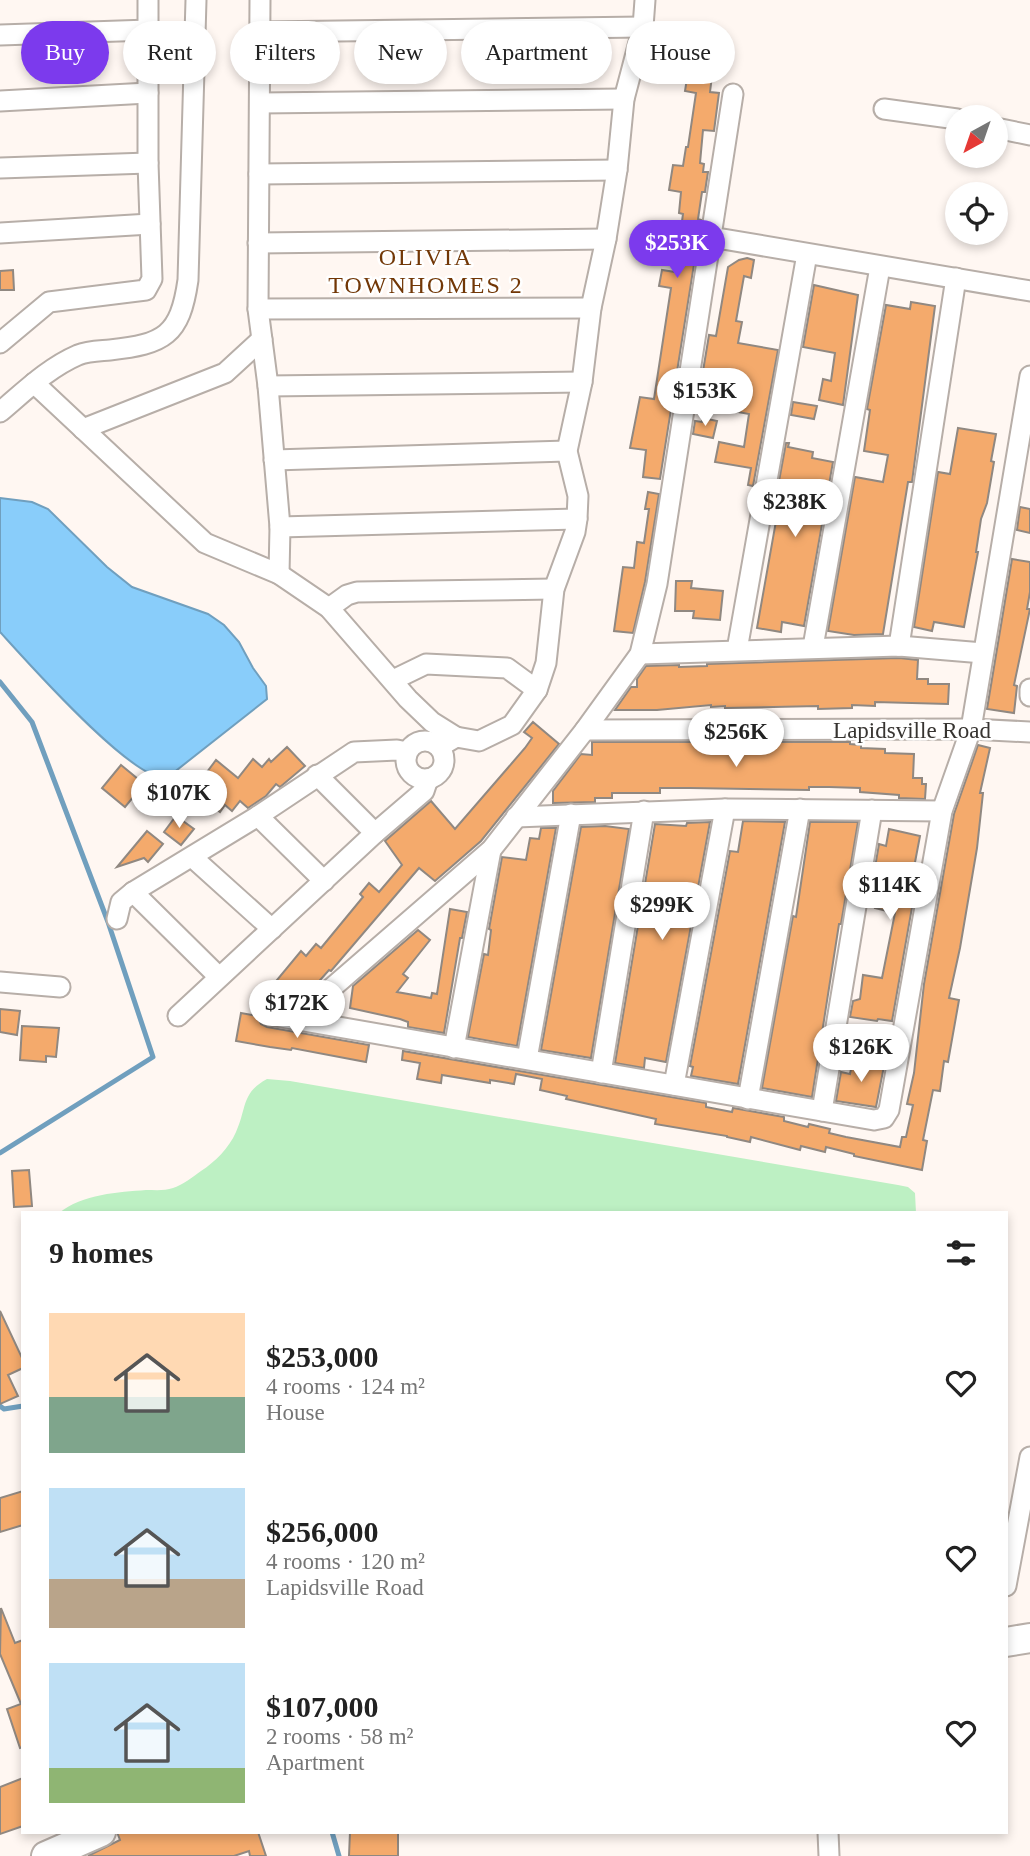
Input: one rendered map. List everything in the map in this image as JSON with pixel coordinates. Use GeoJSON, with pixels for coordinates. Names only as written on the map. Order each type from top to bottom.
{"type":"FeatureCollection","features":[{"type":"Feature","properties":{"kind":"main road"},"geometry":{"type":"LineString","coordinates":[[1008,1642],[1030,1638]]}},
{"type":"Feature","properties":{"kind":"main road"},"geometry":{"type":"LineString","coordinates":[[46,1856],[96,1834]]}},
{"type":"Feature","properties":{"kind":"street"},"geometry":{"type":"LineString","coordinates":[[148,0],[149,21]]}},
{"type":"Feature","properties":{"kind":"street"},"geometry":{"type":"LineString","coordinates":[[0,412],[57,365],[83,354],[141,346],[156,340],[173,327],[184,310],[188,280],[196,0]]}},
{"type":"Feature","properties":{"kind":"street"},"geometry":{"type":"LineString","coordinates":[[260,0],[261,21]]}},
{"type":"Feature","properties":{"kind":"street"},"geometry":{"type":"LineString","coordinates":[[643,21],[645,0]]}},
{"type":"Feature","properties":{"kind":"street"},"geometry":{"type":"LineString","coordinates":[[340,31],[626,27]]}},
{"type":"Feature","properties":{"kind":"street"},"geometry":{"type":"LineString","coordinates":[[0,35],[123,31]]}},
{"type":"Feature","properties":{"kind":"street"},"geometry":{"type":"LineString","coordinates":[[0,343],[49,302],[146,290],[152,279],[148,84]]}},
{"type":"Feature","properties":{"kind":"street"},"geometry":{"type":"LineString","coordinates":[[261,84],[258,309],[268,386],[280,527],[279,574]]}},
{"type":"Feature","properties":{"kind":"street"},"geometry":{"type":"LineString","coordinates":[[428,779],[415,776],[406,766],[407,752],[416,742],[479,741],[512,725],[537,690],[546,663],[554,589],[575,532],[577,519],[578,496],[566,450],[582,382],[591,308],[606,239],[628,84]]}},
{"type":"Feature","properties":{"kind":"street"},"geometry":{"type":"LineString","coordinates":[[0,101],[148,93]]}},
{"type":"Feature","properties":{"kind":"street"},"geometry":{"type":"LineString","coordinates":[[296,1019],[491,850],[585,730],[640,654],[657,584],[733,94]]}},
{"type":"Feature","properties":{"kind":"street"},"geometry":{"type":"LineString","coordinates":[[260,103],[624,99]]}},
{"type":"Feature","properties":{"kind":"street"},"geometry":{"type":"LineString","coordinates":[[884,109],[945,117]]}},
{"type":"Feature","properties":{"kind":"street"},"geometry":{"type":"LineString","coordinates":[[1008,130],[1030,135]]}},
{"type":"Feature","properties":{"kind":"street"},"geometry":{"type":"LineString","coordinates":[[0,168],[148,163]]}},
{"type":"Feature","properties":{"kind":"street"},"geometry":{"type":"LineString","coordinates":[[259,174],[617,170]]}},
{"type":"Feature","properties":{"kind":"street"},"geometry":{"type":"LineString","coordinates":[[0,233],[150,224]]}},
{"type":"Feature","properties":{"kind":"street"},"geometry":{"type":"LineString","coordinates":[[710,237],[1030,291]]}},
{"type":"Feature","properties":{"kind":"street"},"geometry":{"type":"LineString","coordinates":[[258,243],[606,239]]}},
{"type":"Feature","properties":{"kind":"street"},"geometry":{"type":"LineString","coordinates":[[737,650],[807,254]]}},
{"type":"Feature","properties":{"kind":"street"},"geometry":{"type":"LineString","coordinates":[[813,647],[880,267]]}},
{"type":"Feature","properties":{"kind":"street"},"geometry":{"type":"LineString","coordinates":[[899,646],[956,278]]}},
{"type":"Feature","properties":{"kind":"street"},"geometry":{"type":"LineString","coordinates":[[258,309],[591,308]]}},
{"type":"Feature","properties":{"kind":"street"},"geometry":{"type":"LineString","coordinates":[[83,429],[225,373],[262,340]]}},
{"type":"Feature","properties":{"kind":"street"},"geometry":{"type":"LineString","coordinates":[[269,1015],[748,1099],[874,1120],[884,1118],[889,1110],[942,811],[971,729],[1030,376]]}},
{"type":"Feature","properties":{"kind":"street"},"geometry":{"type":"LineString","coordinates":[[268,386],[582,382]]}},
{"type":"Feature","properties":{"kind":"street"},"geometry":{"type":"LineString","coordinates":[[34,383],[205,543],[279,574],[329,608],[447,742],[440,772],[428,779],[424,791],[177,1016]]}},
{"type":"Feature","properties":{"kind":"street"},"geometry":{"type":"LineString","coordinates":[[274,460],[566,450]]}},
{"type":"Feature","properties":{"kind":"street"},"geometry":{"type":"LineString","coordinates":[[280,527],[577,519]]}},
{"type":"Feature","properties":{"kind":"street"},"geometry":{"type":"LineString","coordinates":[[329,608],[347,595],[357,592],[554,589]]}},
{"type":"Feature","properties":{"kind":"street"},"geometry":{"type":"LineString","coordinates":[[640,654],[899,646],[983,653]]}},
{"type":"Feature","properties":{"kind":"street"},"geometry":{"type":"LineString","coordinates":[[393,680],[426,664],[507,668],[537,690]]}},
{"type":"Feature","properties":{"kind":"street","name":"Lapidsville Road"},"geometry":{"type":"LineString","coordinates":[[585,730],[971,729],[1030,732]]}},
{"type":"Feature","properties":{"kind":"street"},"geometry":{"type":"LineString","coordinates":[[117,919],[121,902],[133,892],[258,816],[354,752],[407,752]]}},
{"type":"Feature","properties":{"kind":"street"},"geometry":{"type":"LineString","coordinates":[[317,775],[375,833]]}},
{"type":"Feature","properties":{"kind":"street"},"geometry":{"type":"LineString","coordinates":[[516,817],[725,809],[942,811]]}},
{"type":"Feature","properties":{"kind":"street"},"geometry":{"type":"LineString","coordinates":[[674,1085],[725,809]]}},
{"type":"Feature","properties":{"kind":"street"},"geometry":{"type":"LineString","coordinates":[[748,1099],[800,809]]}},
{"type":"Feature","properties":{"kind":"street"},"geometry":{"type":"LineString","coordinates":[[822,1111],[872,810]]}},
{"type":"Feature","properties":{"kind":"street"},"geometry":{"type":"LineString","coordinates":[[601,1073],[644,811]]}},
{"type":"Feature","properties":{"kind":"street"},"geometry":{"type":"LineString","coordinates":[[527,1059],[571,814]]}},
{"type":"Feature","properties":{"kind":"street"},"geometry":{"type":"LineString","coordinates":[[258,816],[324,881]]}},
{"type":"Feature","properties":{"kind":"street"},"geometry":{"type":"LineString","coordinates":[[454,1048],[491,850]]}},
{"type":"Feature","properties":{"kind":"street"},"geometry":{"type":"LineString","coordinates":[[192,857],[272,929]]}},
{"type":"Feature","properties":{"kind":"street"},"geometry":{"type":"LineString","coordinates":[[133,892],[219,978]]}},
{"type":"Feature","properties":{"kind":"street"},"geometry":{"type":"LineString","coordinates":[[0,982],[60,987]]}},
{"type":"Feature","properties":{"kind":"street"},"geometry":{"type":"LineString","coordinates":[[1008,1575],[1030,1457]]}},
{"type":"Feature","properties":{"kind":"street"},"geometry":{"type":"LineString","coordinates":[[828,1834],[829,1856]]}},
{"type":"Feature","properties":{"kind":"green space"},"geometry":{"type":"Polygon","coordinates":[[[267,1079],[290,1081],[908,1187],[915,1193],[916,1211],[62,1211],[78,1202],[101,1195],[167,1190],[187,1181],[226,1149],[236,1132],[249,1096],[267,1079]]]}},
{"type":"Feature","properties":{"kind":"water"},"geometry":{"type":"Polygon","coordinates":[[[0,498],[32,502],[48,509],[107,567],[132,587],[208,614],[224,625],[239,642],[266,686],[267,699],[168,777],[153,775],[132,762],[81,718],[0,632],[0,498]]]}},
{"type":"Feature","properties":{"kind":"building"},"geometry":{"type":"Polygon","coordinates":[[[686,84],[711,84],[710,92],[719,93],[714,131],[703,130],[700,163],[704,164],[703,172],[708,172],[705,192],[702,192],[698,219],[701,220],[660,479],[643,477],[646,450],[630,448],[640,397],[654,399],[671,288],[659,286],[662,270],[675,272],[683,214],[679,213],[681,192],[669,190],[673,165],[683,166],[696,93],[685,91],[686,84]]]}},
{"type":"Feature","properties":{"kind":"building"},"geometry":{"type":"Polygon","coordinates":[[[747,258],[754,260],[751,278],[744,276],[736,321],[742,322],[738,343],[778,350],[753,486],[748,485],[751,468],[715,462],[719,442],[744,447],[749,414],[711,407],[713,392],[700,389],[709,335],[716,336],[728,267],[747,258]]]}},
{"type":"Feature","properties":{"kind":"building"},"geometry":{"type":"Polygon","coordinates":[[[13,270],[14,290],[0,290],[0,271],[13,270]]]}},
{"type":"Feature","properties":{"kind":"building"},"geometry":{"type":"Polygon","coordinates":[[[814,285],[858,295],[843,405],[819,400],[823,379],[831,381],[835,353],[803,347],[814,285]]]}},
{"type":"Feature","properties":{"kind":"building"},"geometry":{"type":"Polygon","coordinates":[[[911,302],[935,306],[912,482],[908,482],[883,634],[854,635],[828,631],[855,477],[883,482],[888,455],[864,451],[870,410],[867,409],[886,305],[910,309],[911,302]]]}},
{"type":"Feature","properties":{"kind":"building"},"geometry":{"type":"Polygon","coordinates":[[[793,402],[817,406],[814,419],[791,415],[793,402]]]}},
{"type":"Feature","properties":{"kind":"building"},"geometry":{"type":"Polygon","coordinates":[[[703,418],[717,421],[713,438],[693,434],[695,421],[702,422],[703,418]]]}},
{"type":"Feature","properties":{"kind":"building"},"geometry":{"type":"Polygon","coordinates":[[[958,428],[996,434],[991,461],[994,462],[987,503],[981,519],[978,552],[964,627],[934,622],[932,631],[914,627],[938,472],[950,474],[958,428]]]}},
{"type":"Feature","properties":{"kind":"building"},"geometry":{"type":"Polygon","coordinates":[[[786,443],[789,443],[788,447],[813,452],[812,458],[833,462],[804,626],[782,622],[781,632],[757,628],[781,493],[777,492],[786,443]]]}},
{"type":"Feature","properties":{"kind":"building"},"geometry":{"type":"Polygon","coordinates":[[[648,492],[659,494],[645,582],[633,633],[614,631],[623,567],[634,568],[637,542],[644,543],[649,509],[645,509],[648,492]]]}},
{"type":"Feature","properties":{"kind":"building"},"geometry":{"type":"Polygon","coordinates":[[[1020,507],[1030,509],[1030,533],[1017,530],[1020,507]]]}},
{"type":"Feature","properties":{"kind":"building"},"geometry":{"type":"Polygon","coordinates":[[[1012,559],[1030,562],[1027,609],[1030,609],[1014,685],[1017,686],[1014,713],[987,709],[1012,559]]]}},
{"type":"Feature","properties":{"kind":"building"},"geometry":{"type":"Polygon","coordinates":[[[676,581],[692,581],[691,588],[723,591],[720,620],[693,618],[694,611],[675,611],[676,581]]]}},
{"type":"Feature","properties":{"kind":"building"},"geometry":{"type":"Polygon","coordinates":[[[899,658],[918,660],[917,679],[928,679],[928,684],[949,684],[948,704],[875,702],[875,706],[852,705],[852,708],[725,708],[711,705],[657,710],[615,710],[631,687],[637,687],[637,679],[646,666],[899,658]]]}},
{"type":"Feature","properties":{"kind":"building"},"geometry":{"type":"Polygon","coordinates":[[[533,722],[559,744],[481,841],[435,881],[419,868],[331,971],[314,987],[309,984],[290,1006],[274,1000],[267,992],[301,951],[306,956],[316,944],[321,948],[363,897],[360,894],[369,883],[379,892],[402,865],[385,841],[431,801],[455,829],[525,748],[532,738],[524,732],[533,722]]]}},
{"type":"Feature","properties":{"kind":"building"},"geometry":{"type":"Polygon","coordinates":[[[592,742],[850,742],[861,745],[861,748],[885,749],[885,753],[914,754],[913,778],[922,778],[922,784],[926,784],[925,799],[860,792],[860,788],[660,788],[660,793],[612,793],[612,798],[595,798],[595,802],[553,803],[553,791],[581,754],[592,755],[592,742]]]}},
{"type":"Feature","properties":{"kind":"building"},"geometry":{"type":"Polygon","coordinates":[[[978,745],[990,748],[980,793],[983,793],[977,848],[949,998],[959,1000],[948,1062],[944,1061],[940,1091],[933,1090],[923,1140],[927,1141],[922,1170],[854,1156],[826,1147],[825,1152],[801,1146],[800,1150],[751,1137],[750,1142],[655,1124],[656,1119],[566,1099],[567,1096],[540,1090],[542,1079],[516,1074],[514,1084],[442,1075],[441,1083],[417,1079],[420,1063],[402,1060],[403,1051],[706,1103],[706,1107],[732,1112],[733,1108],[784,1117],[784,1121],[830,1129],[829,1133],[900,1147],[902,1137],[906,1137],[913,1105],[907,1104],[914,1073],[924,984],[954,814],[978,745]]]}},
{"type":"Feature","properties":{"kind":"building"},"geometry":{"type":"Polygon","coordinates":[[[287,747],[305,766],[280,787],[276,784],[266,796],[248,808],[240,801],[232,811],[225,805],[220,812],[198,794],[210,780],[204,776],[216,760],[238,778],[253,759],[262,767],[287,747]]]}},
{"type":"Feature","properties":{"kind":"building"},"geometry":{"type":"Polygon","coordinates":[[[121,765],[144,784],[125,807],[102,788],[121,765]]]}},
{"type":"Feature","properties":{"kind":"building"},"geometry":{"type":"Polygon","coordinates":[[[176,816],[194,829],[181,845],[164,832],[176,816]]]}},
{"type":"Feature","properties":{"kind":"building"},"geometry":{"type":"Polygon","coordinates":[[[743,821],[785,822],[738,1084],[691,1076],[693,1067],[690,1066],[730,851],[738,852],[743,821]]]}},
{"type":"Feature","properties":{"kind":"building"},"geometry":{"type":"Polygon","coordinates":[[[710,822],[666,1062],[645,1058],[644,1068],[615,1063],[655,824],[686,826],[687,823],[710,822]]]}},
{"type":"Feature","properties":{"kind":"building"},"geometry":{"type":"Polygon","coordinates":[[[810,822],[858,822],[812,1097],[762,1088],[793,916],[796,917],[810,822]]]}},
{"type":"Feature","properties":{"kind":"building"},"geometry":{"type":"Polygon","coordinates":[[[581,827],[629,829],[591,1058],[541,1050],[581,827]]]}},
{"type":"Feature","properties":{"kind":"building"},"geometry":{"type":"Polygon","coordinates":[[[541,828],[556,828],[517,1046],[468,1037],[484,954],[488,955],[489,929],[502,857],[526,860],[530,838],[539,839],[541,828]]]}},
{"type":"Feature","properties":{"kind":"building"},"geometry":{"type":"Polygon","coordinates":[[[889,829],[920,836],[912,878],[917,879],[892,1021],[877,1021],[850,1017],[853,1001],[860,999],[863,975],[882,978],[895,913],[875,908],[876,904],[869,902],[879,844],[886,846],[889,829]]]}},
{"type":"Feature","properties":{"kind":"building"},"geometry":{"type":"Polygon","coordinates":[[[147,831],[163,844],[148,862],[144,858],[117,867],[147,831]]]}},
{"type":"Feature","properties":{"kind":"building"},"geometry":{"type":"Polygon","coordinates":[[[450,909],[467,912],[444,1033],[408,1027],[408,1022],[400,1019],[350,1008],[353,986],[418,930],[430,940],[403,974],[408,978],[397,992],[431,998],[432,993],[437,994],[450,909]]]}},
{"type":"Feature","properties":{"kind":"building"},"geometry":{"type":"Polygon","coordinates":[[[0,1009],[20,1011],[17,1035],[0,1032],[0,1009]]]}},
{"type":"Feature","properties":{"kind":"building"},"geometry":{"type":"Polygon","coordinates":[[[241,1013],[257,1016],[261,1024],[267,1027],[369,1045],[366,1062],[236,1041],[241,1013]]]}},
{"type":"Feature","properties":{"kind":"building"},"geometry":{"type":"Polygon","coordinates":[[[22,1026],[59,1028],[56,1057],[46,1056],[46,1062],[20,1060],[22,1026]]]}},
{"type":"Feature","properties":{"kind":"building"},"geometry":{"type":"Polygon","coordinates":[[[853,1059],[884,1066],[876,1107],[836,1101],[841,1072],[850,1074],[853,1059]]]}},
{"type":"Feature","properties":{"kind":"building"},"geometry":{"type":"Polygon","coordinates":[[[29,1170],[32,1206],[14,1207],[12,1171],[29,1170]]]}},
{"type":"Feature","properties":{"kind":"building"},"geometry":{"type":"Polygon","coordinates":[[[0,1311],[21,1356],[21,1369],[8,1375],[18,1396],[0,1404],[0,1311]]]}},
{"type":"Feature","properties":{"kind":"building"},"geometry":{"type":"Polygon","coordinates":[[[21,1492],[21,1526],[0,1532],[0,1498],[21,1492]]]}},
{"type":"Feature","properties":{"kind":"building"},"geometry":{"type":"Polygon","coordinates":[[[1,1608],[15,1643],[21,1641],[21,1704],[0,1654],[1,1608]]]}},
{"type":"Feature","properties":{"kind":"building"},"geometry":{"type":"Polygon","coordinates":[[[21,1704],[21,1748],[20,1748],[7,1709],[21,1704]]]}},
{"type":"Feature","properties":{"kind":"building"},"geometry":{"type":"Polygon","coordinates":[[[21,1779],[21,1827],[0,1834],[0,1787],[21,1779]]]}},
{"type":"Feature","properties":{"kind":"building"},"geometry":{"type":"Polygon","coordinates":[[[118,1834],[259,1834],[266,1856],[250,1856],[249,1851],[234,1856],[88,1856],[120,1840],[118,1834]]]}},
{"type":"Feature","properties":{"kind":"building"},"geometry":{"type":"Polygon","coordinates":[[[350,1834],[398,1834],[398,1856],[349,1856],[350,1834]]]}},
{"type":"Feature","properties":{"kind":"waterway"},"geometry":{"type":"LineString","coordinates":[[0,682],[32,722],[108,922],[153,1057],[0,1153]]}},
{"type":"Feature","properties":{"kind":"waterway"},"geometry":{"type":"LineString","coordinates":[[0,1406],[4,1409],[21,1406]]}},
{"type":"Feature","properties":{"kind":"waterway"},"geometry":{"type":"LineString","coordinates":[[333,1834],[339,1856]]}},
{"type":"Feature","properties":{"kind":"district","name":"OLIVIA TOWNHOMES 2"},"geometry":{"type":"Point","coordinates":[426,271]}}]}
